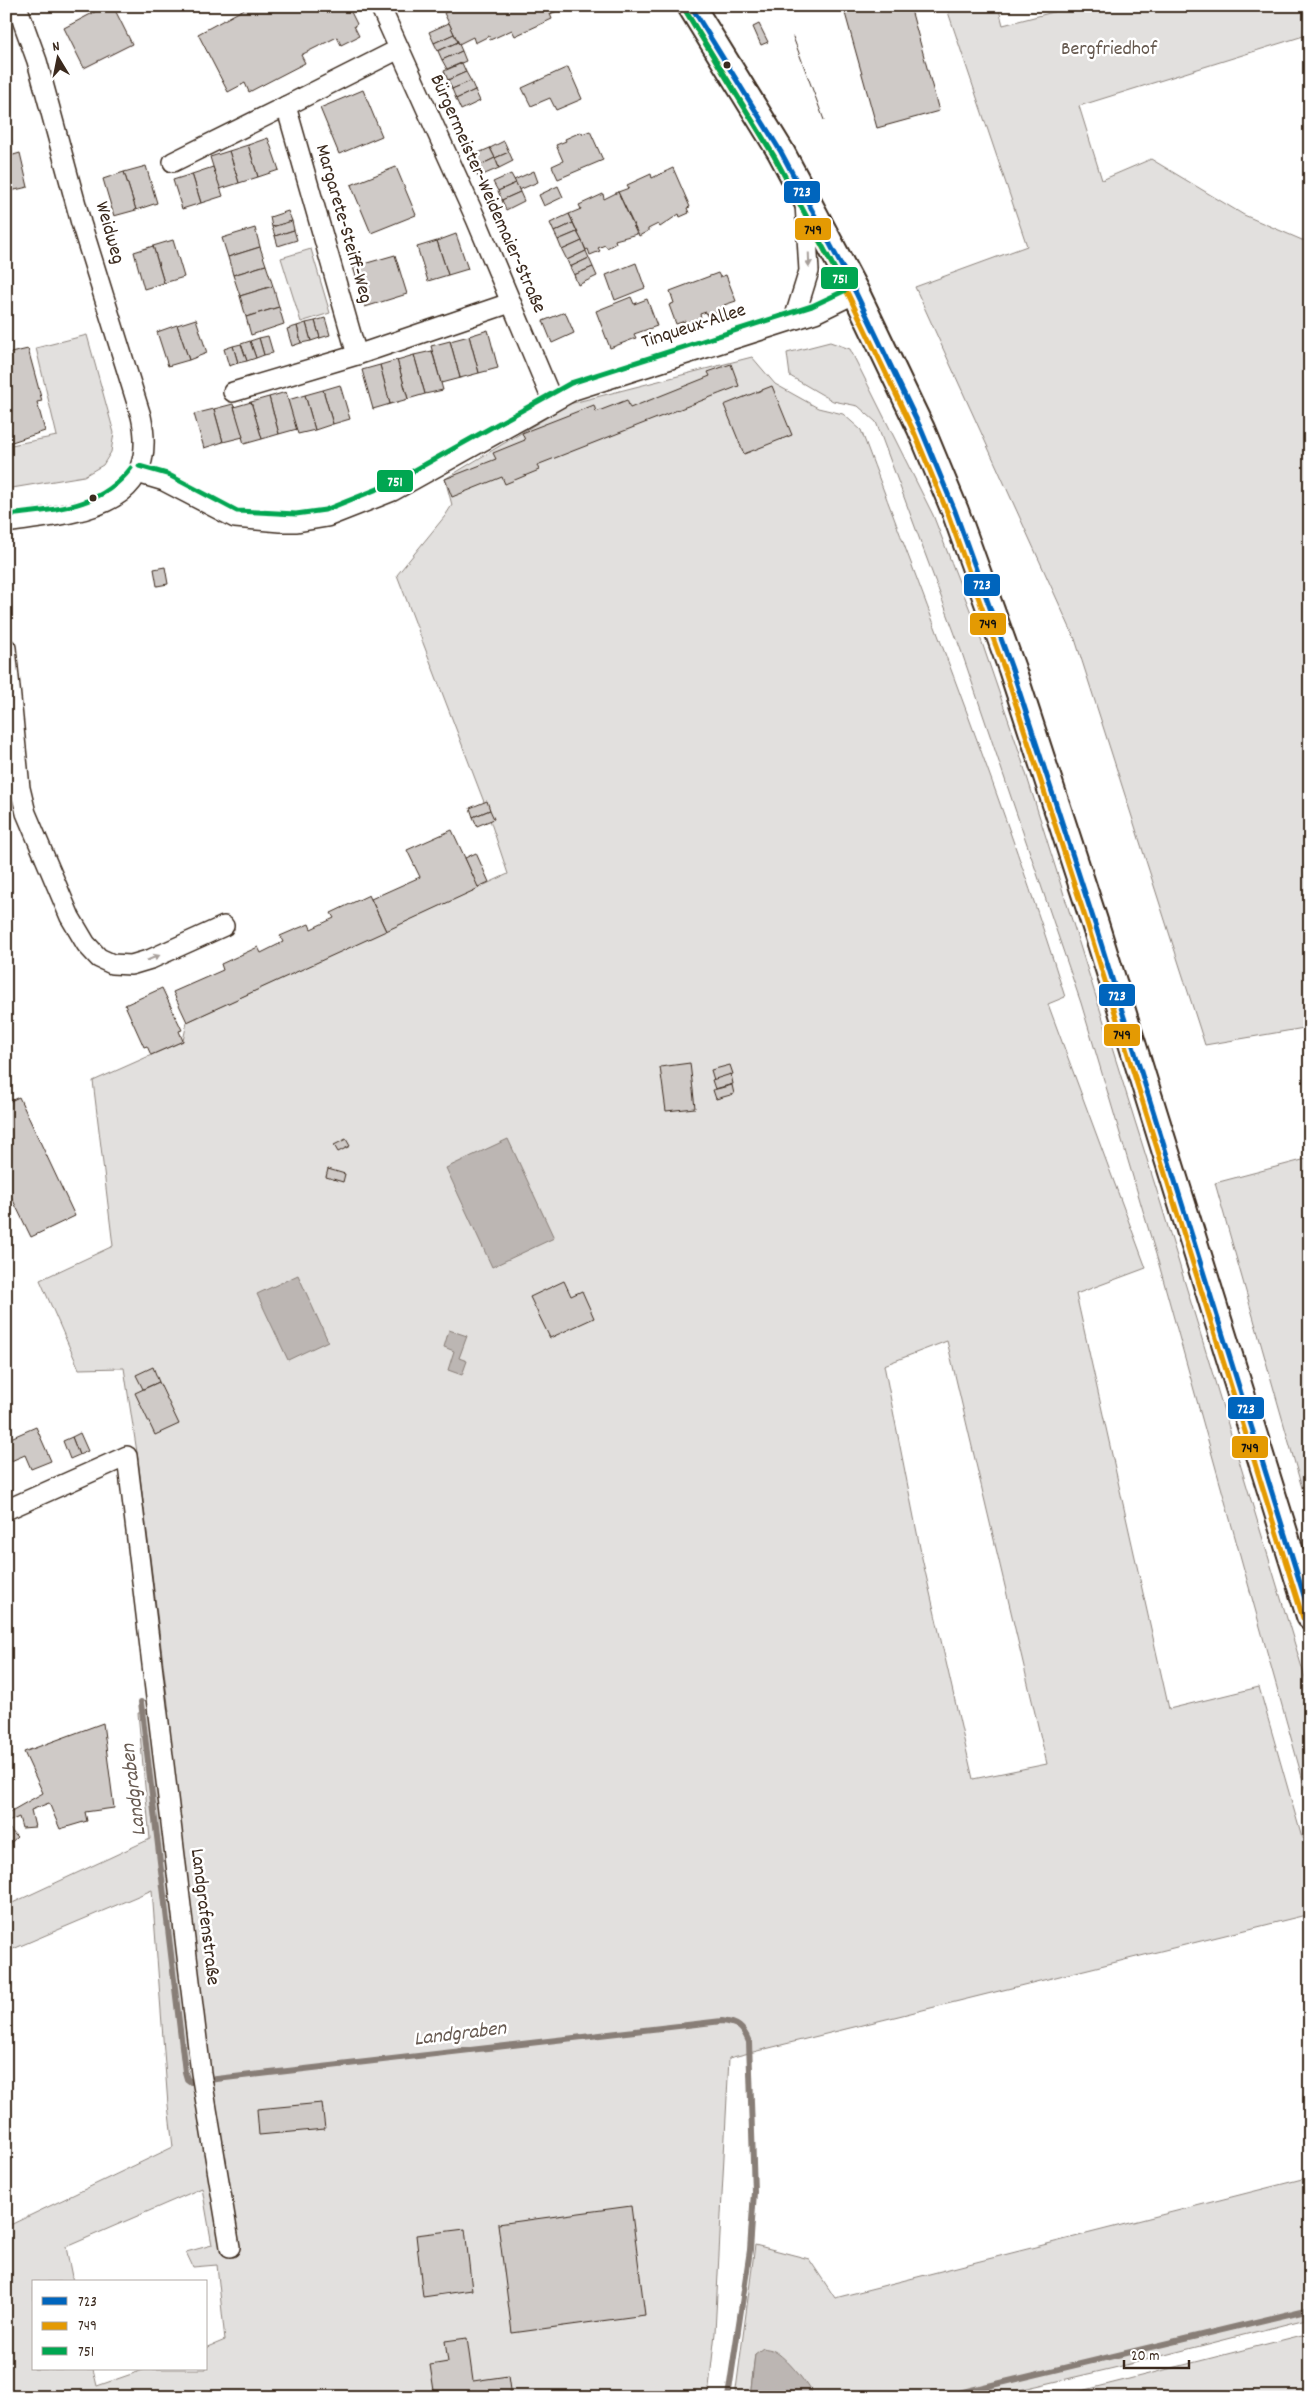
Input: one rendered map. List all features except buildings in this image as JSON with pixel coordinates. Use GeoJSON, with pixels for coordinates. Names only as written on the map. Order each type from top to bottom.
{"type":"FeatureCollection","features":[{"type":"Feature","properties":{"kind":"main road"},"geometry":{"type":"LineString","coordinates":[[691,6],[757,112],[804,194],[856,293],[920,429],[955,511],[1003,642],[1095,924],[1310,1616]]}},
{"type":"Feature","properties":{"kind":"street","name":"Weidweg"},"geometry":{"type":"LineString","coordinates":[[17,6],[37,61],[81,223],[145,434],[145,450],[137,473]]}},
{"type":"Feature","properties":{"kind":"street","name":"Bürgermeister-Weidemaier-Straße"},"geometry":{"type":"LineString","coordinates":[[380,6],[476,219],[552,400]]}},
{"type":"Feature","properties":{"kind":"street"},"geometry":{"type":"LineString","coordinates":[[173,162],[399,49]]}},
{"type":"Feature","properties":{"kind":"street","name":"Margarete-Steiff-Weg"},"geometry":{"type":"LineString","coordinates":[[286,106],[357,354]]}},
{"type":"Feature","properties":{"kind":"street"},"geometry":{"type":"LineString","coordinates":[[794,319],[809,271],[804,194]]}},
{"type":"Feature","properties":{"kind":"street","name":"Tinqueux-Allee"},"geometry":{"type":"LineString","coordinates":[[137,473],[164,482],[235,518],[266,522],[297,522],[327,517],[392,491],[552,400],[574,390],[815,313],[856,293]]}},
{"type":"Feature","properties":{"kind":"street"},"geometry":{"type":"LineString","coordinates":[[233,392],[357,354],[510,302]]}},
{"type":"Feature","properties":{"kind":"street"},"geometry":{"type":"LineString","coordinates":[[6,523],[83,512],[99,507],[124,491],[137,473]]}},
{"type":"Feature","properties":{"kind":"street"},"geometry":{"type":"LineString","coordinates":[[6,648],[20,788],[26,813],[70,917],[86,944],[99,958],[112,964],[131,965],[146,961],[192,942],[224,926]]}},
{"type":"Feature","properties":{"kind":"street","name":"Landgrafenstraße"},"geometry":{"type":"LineString","coordinates":[[6,1510],[127,1456],[202,2081],[230,2247]]}},
{"type":"Feature","properties":{"kind":"green space","name":"Bergfriedhof"},"geometry":{"type":"Polygon","coordinates":[[[946,6],[998,6],[1003,25],[1065,9],[1064,6],[1310,6],[1310,34],[1079,106],[1102,180],[1151,159],[1244,215],[1302,240],[1310,241],[1310,1027],[1205,1045],[1075,639],[915,287],[1027,246],[946,6]]]}},
{"type":"Feature","properties":{"kind":"green space"},"geometry":{"type":"Polygon","coordinates":[[[311,249],[330,313],[301,322],[281,258],[311,249]]]}},
{"type":"Feature","properties":{"kind":"green space"},"geometry":{"type":"Polygon","coordinates":[[[87,335],[114,433],[111,452],[103,465],[84,476],[6,489],[6,446],[57,436],[36,348],[87,335]]]}},
{"type":"Feature","properties":{"kind":"green space"},"geometry":{"type":"Polygon","coordinates":[[[830,342],[850,349],[933,515],[977,628],[1018,748],[1161,1204],[1310,1694],[1310,1806],[1158,1261],[1081,1003],[962,653],[876,422],[858,406],[833,401],[790,376],[787,353],[830,342]]]}},
{"type":"Feature","properties":{"kind":"green space"},"geometry":{"type":"Polygon","coordinates":[[[752,357],[775,384],[818,408],[843,414],[861,430],[1018,854],[1065,997],[1048,1004],[1146,1268],[1076,1294],[1169,1709],[1259,1687],[1310,1866],[1310,1914],[729,2058],[715,2333],[708,2397],[6,2397],[6,2227],[173,2147],[168,2105],[152,1890],[6,1952],[6,1906],[150,1839],[138,1713],[169,1712],[138,1459],[124,1368],[79,1369],[40,1280],[113,1246],[93,1081],[183,1041],[187,1022],[508,874],[484,802],[397,575],[452,505],[445,479],[569,404],[752,357]],[[947,1341],[884,1365],[922,1558],[973,1779],[1047,1764],[947,1341]]]}},
{"type":"Feature","properties":{"kind":"green space"},"geometry":{"type":"Polygon","coordinates":[[[1310,1158],[1310,1516],[1215,1183],[1310,1158]]]}},
{"type":"Feature","properties":{"kind":"green space"},"geometry":{"type":"Polygon","coordinates":[[[1310,2177],[1310,2318],[1114,2368],[989,2397],[813,2397],[812,2393],[755,2354],[750,2397],[735,2397],[755,2245],[809,2259],[835,2298],[1310,2177]]]}},
{"type":"Feature","properties":{"kind":"green space"},"geometry":{"type":"Polygon","coordinates":[[[1310,2333],[1310,2397],[1058,2397],[1310,2333]]]}},
{"type":"Feature","properties":{"kind":"shaded area"},"geometry":{"type":"Polygon","coordinates":[[[508,1139],[554,1238],[492,1267],[446,1168],[508,1139]]]}},
{"type":"Feature","properties":{"kind":"shaded area"},"geometry":{"type":"Polygon","coordinates":[[[298,1275],[328,1341],[288,1360],[257,1294],[298,1275]]]}},
{"type":"Feature","properties":{"kind":"shaded area"},"geometry":{"type":"Polygon","coordinates":[[[449,1330],[467,1336],[459,1358],[467,1361],[462,1375],[448,1370],[454,1351],[444,1347],[449,1330]]]}},
{"type":"Feature","properties":{"kind":"shaded area"},"geometry":{"type":"Polygon","coordinates":[[[763,2348],[773,2350],[779,2354],[802,2379],[813,2397],[750,2397],[755,2354],[763,2348]]]}},
{"type":"Feature","properties":{"kind":"waterway","name":"Landgraben"},"geometry":{"type":"LineString","coordinates":[[141,1702],[185,2072],[187,2079],[191,2082],[722,2021],[732,2023],[742,2029],[749,2042],[754,2192],[750,2250],[728,2397]]}},
{"type":"Feature","properties":{"kind":"waterway"},"geometry":{"type":"LineString","coordinates":[[942,2397],[1310,2309]]}},
{"type":"Feature","properties":{"kind":"tram line"},"geometry":{"type":"LineString","coordinates":[[793,37],[824,120]]}},
{"type":"Feature","properties":{"kind":"transit line","name":"723"},"geometry":{"type":"LineString","coordinates":[[691,6],[781,152],[856,293],[921,429],[955,511],[1012,669],[1095,924],[1310,1615]]}},
{"type":"Feature","properties":{"kind":"transit line","name":"749"},"geometry":{"type":"LineString","coordinates":[[685,10],[774,156],[849,296],[914,432],[948,514],[1005,671],[1088,926],[1303,1618]]}},
{"type":"Feature","properties":{"kind":"transit line","name":"751"},"geometry":{"type":"LineString","coordinates":[[139,466],[167,474],[237,511],[296,514],[325,510],[390,484],[571,383],[812,306],[846,290],[774,156],[685,10]]}},
{"type":"Feature","properties":{"kind":"transit line","name":"751"},"geometry":{"type":"LineString","coordinates":[[6,515],[58,509],[90,500],[118,482],[131,468]]}}]}
